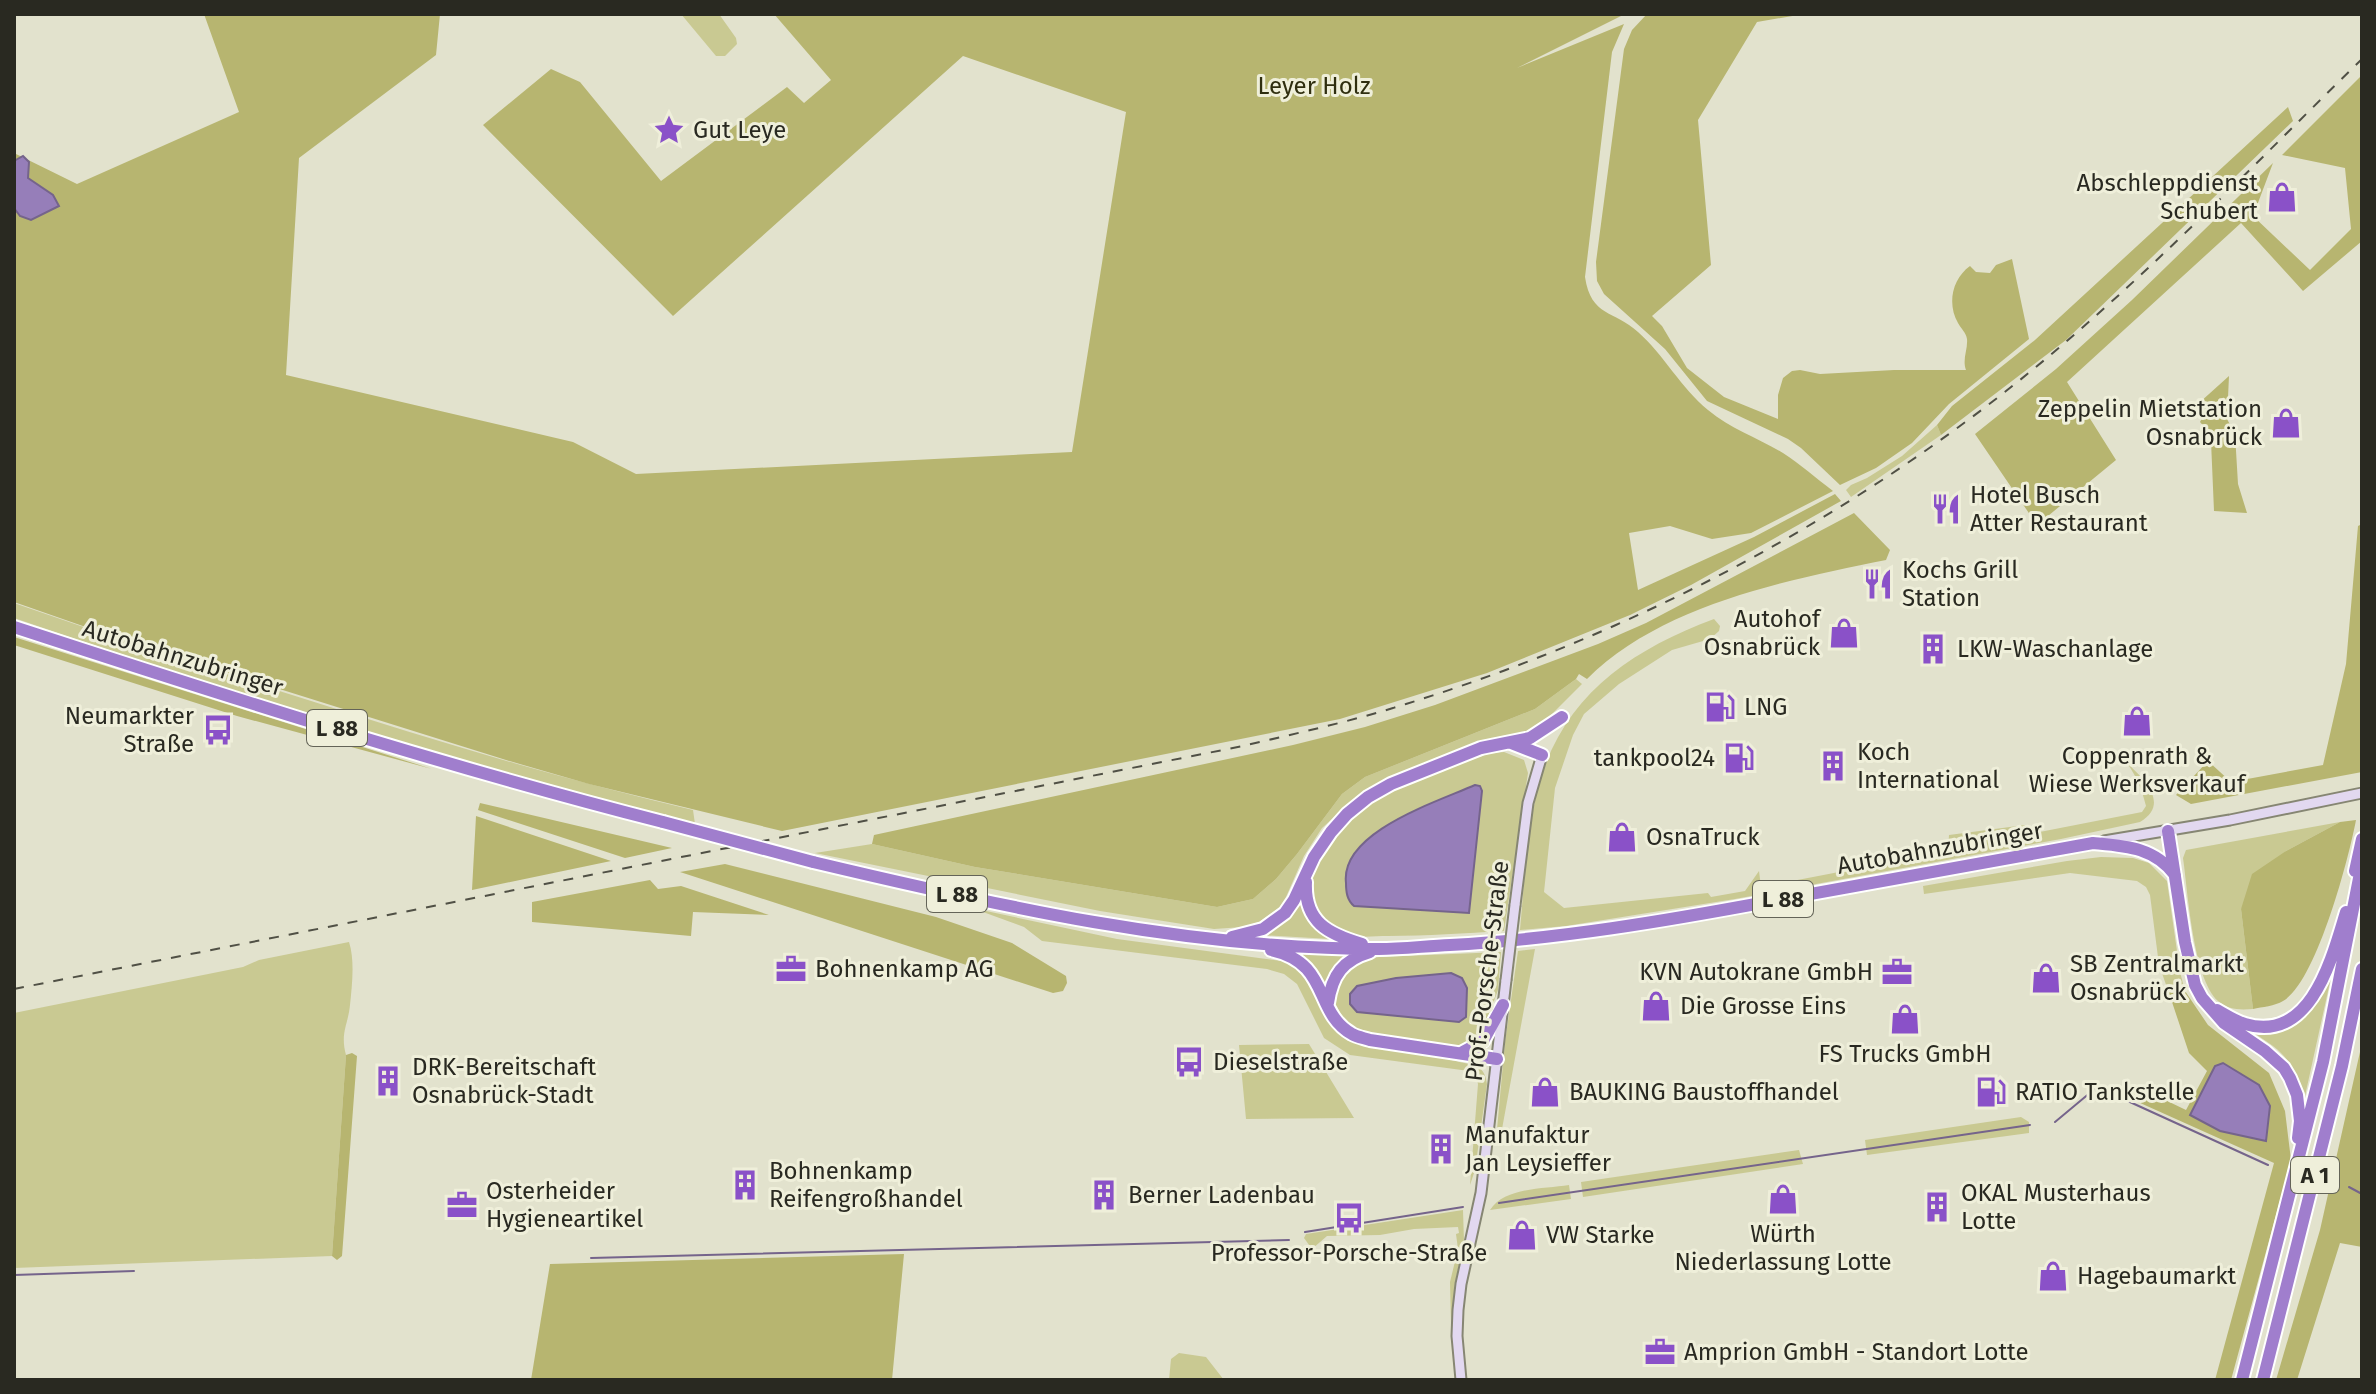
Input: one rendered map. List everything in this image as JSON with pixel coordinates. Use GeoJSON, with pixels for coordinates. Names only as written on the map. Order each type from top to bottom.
{"type":"FeatureCollection","features":[{"type":"Feature","properties":{"kind":"highway","name":"Autobahnzubringer"},"geometry":{"type":"LineString","coordinates":[[14,627],[491,775],[813,862],[1013,906],[1221,940]]}},
{"type":"Feature","properties":{"kind":"highway"},"geometry":{"type":"LineString","coordinates":[[1221,940],[1263,929],[1285,913],[1314,857],[1331,832],[1368,797],[1391,784],[1481,748],[1530,738],[1562,717]]}},
{"type":"Feature","properties":{"kind":"highway"},"geometry":{"type":"LineString","coordinates":[[1508,743],[1542,755]]}},
{"type":"Feature","properties":{"kind":"highway"},"geometry":{"type":"LineString","coordinates":[[2168,831],[2190,972],[2202,998],[2224,1023],[2274,1058],[2290,1078],[2297,1095],[2300,1121],[2290,1195]]}},
{"type":"Feature","properties":{"kind":"highway"},"geometry":{"type":"LineString","coordinates":[[2212,1008],[2246,1025],[2265,1027],[2283,1023],[2310,1003],[2325,977],[2338,940],[2362,839]]}},
{"type":"Feature","properties":{"kind":"highway","name":"Autobahnzubringer"},"geometry":{"type":"LineString","coordinates":[[1381,949],[1532,939],[1634,925],[2093,843]]}},
{"type":"Feature","properties":{"kind":"highway"},"geometry":{"type":"LineString","coordinates":[[2093,843],[2153,854],[2167,864],[2175,875]]}},
{"type":"Feature","properties":{"kind":"highway","name":"A 1"},"geometry":{"type":"LineString","coordinates":[[2242,1380],[2323,1062],[2362,863]]}},
{"type":"Feature","properties":{"kind":"highway"},"geometry":{"type":"LineString","coordinates":[[1306,875],[1309,908],[1327,931],[1381,949]]}},
{"type":"Feature","properties":{"kind":"highway"},"geometry":{"type":"LineString","coordinates":[[1221,940],[1284,953],[1297,959],[1317,981],[1339,1024],[1352,1034],[1370,1040],[1497,1059]]}},
{"type":"Feature","properties":{"kind":"highway","name":"L 88"},"geometry":{"type":"LineString","coordinates":[[1221,940],[1381,949]]}},
{"type":"Feature","properties":{"kind":"highway"},"geometry":{"type":"LineString","coordinates":[[1328,1003],[1330,988],[1344,964],[1358,955],[1381,949]]}},
{"type":"Feature","properties":{"kind":"highway","name":"A 1"},"geometry":{"type":"LineString","coordinates":[[2263,1380],[2339,1080],[2362,969]]}},
{"type":"Feature","properties":{"kind":"highway"},"geometry":{"type":"LineString","coordinates":[[1461,1053],[1483,1041],[1503,1005]]}},
{"type":"Feature","properties":{"kind":"street","name":"Prof.-Porsche-Straße"},"geometry":{"type":"LineString","coordinates":[[1461,1380],[1457,1336],[1461,1284],[1481,1193],[1528,803],[1542,755]]}},
{"type":"Feature","properties":{"kind":"street","name":"Autobahnzubringer"},"geometry":{"type":"LineString","coordinates":[[2093,843],[2362,793]]}},
{"type":"Feature","properties":{"kind":"green space","name":"Leyer Holz"},"geometry":{"type":"Polygon","coordinates":[[[204,14],[440,14],[436,55],[299,158],[286,375],[573,442],[636,474],[1072,452],[1126,112],[963,56],[673,316],[483,125],[551,69],[580,82],[661,181],[787,87],[804,103],[831,80],[774,14],[1625,14],[1517,68],[1624,24],[1612,52],[1585,277],[1588,290],[1598,306],[1629,325],[1647,341],[1708,410],[1783,453],[1833,491],[1751,533],[1712,539],[1670,526],[1629,533],[1638,590],[1754,537],[1835,494],[1841,501],[1691,585],[1630,615],[1487,673],[1340,719],[782,831],[589,784],[506,760],[120,639],[14,602],[14,153],[77,184],[239,112],[204,14]]]}},
{"type":"Feature","properties":{"kind":"green space"},"geometry":{"type":"Polygon","coordinates":[[[681,14],[719,14],[737,44],[725,56],[716,56],[681,14]]]}},
{"type":"Feature","properties":{"kind":"green space"},"geometry":{"type":"Polygon","coordinates":[[[1647,14],[1804,14],[1757,22],[1698,120],[1711,265],[1652,316],[1662,326],[1687,368],[1724,397],[1778,419],[1778,395],[1783,378],[1792,371],[1820,374],[1966,370],[1967,339],[1953,308],[1955,285],[1970,266],[1976,272],[1990,273],[1996,265],[2012,259],[2029,339],[1949,404],[1912,443],[1876,468],[1840,485],[1788,439],[1707,401],[1665,349],[1604,294],[1597,281],[1596,262],[1624,49],[1632,30],[1647,14]]]}},
{"type":"Feature","properties":{"kind":"green space"},"geometry":{"type":"Polygon","coordinates":[[[2362,75],[2362,241],[2303,291],[2241,223],[2067,382],[2116,460],[2037,525],[1975,434],[2056,369],[2132,300],[2273,163],[2253,216],[2310,270],[2351,229],[2345,168],[2282,155],[2362,75]]]}},
{"type":"Feature","properties":{"kind":"green space"},"geometry":{"type":"Polygon","coordinates":[[[2288,107],[2293,121],[2066,340],[1941,435],[1937,425],[1952,406],[2035,340],[2288,107]]]}},
{"type":"Feature","properties":{"kind":"green space"},"geometry":{"type":"Polygon","coordinates":[[[2229,376],[2227,419],[2235,434],[2238,484],[2247,513],[2214,511],[2211,441],[2208,431],[2200,422],[2206,411],[2199,403],[2229,376]]]}},
{"type":"Feature","properties":{"kind":"green space"},"geometry":{"type":"Polygon","coordinates":[[[1937,425],[1941,435],[1851,497],[1846,490],[1851,485],[1902,456],[1937,425]]]}},
{"type":"Feature","properties":{"kind":"green space"},"geometry":{"type":"Polygon","coordinates":[[[1854,513],[1890,550],[1886,560],[1767,587],[1688,614],[1617,653],[1587,679],[1579,674],[1535,709],[1365,777],[1342,794],[1276,879],[1253,899],[1217,907],[975,867],[872,844],[874,835],[1293,745],[1435,705],[1646,623],[1854,513]]]}},
{"type":"Feature","properties":{"kind":"green space"},"geometry":{"type":"Polygon","coordinates":[[[2362,524],[2362,772],[2191,804],[2176,795],[2208,761],[2231,782],[2323,765],[2346,664],[2358,526],[2362,524]]]}},
{"type":"Feature","properties":{"kind":"green space"},"geometry":{"type":"Polygon","coordinates":[[[14,603],[403,730],[693,810],[695,824],[438,753],[183,674],[14,618],[14,603]]]}},
{"type":"Feature","properties":{"kind":"green space"},"geometry":{"type":"Polygon","coordinates":[[[1714,619],[1720,626],[1719,631],[1710,639],[1672,650],[1619,684],[1584,714],[1573,735],[1555,788],[1544,892],[1564,908],[1708,893],[1711,897],[1745,891],[1759,871],[1761,887],[1948,851],[1949,835],[2025,825],[2025,835],[2142,812],[2146,806],[2143,794],[2127,763],[2152,792],[2153,808],[2140,822],[2061,839],[1735,899],[1566,926],[1520,930],[1536,796],[1546,762],[1561,732],[1600,684],[1625,664],[1652,647],[1714,619]]]}},
{"type":"Feature","properties":{"kind":"green space"},"geometry":{"type":"Polygon","coordinates":[[[14,637],[432,769],[237,716],[14,645],[14,637]]]}},
{"type":"Feature","properties":{"kind":"green space"},"geometry":{"type":"Polygon","coordinates":[[[1576,679],[1582,684],[1530,732],[1479,742],[1389,777],[1362,792],[1322,828],[1304,856],[1279,908],[1259,922],[1243,927],[1214,929],[1100,911],[815,853],[872,844],[975,867],[1217,907],[1253,899],[1276,879],[1342,794],[1365,777],[1535,709],[1576,679]]]}},
{"type":"Feature","properties":{"kind":"green space"},"geometry":{"type":"Polygon","coordinates":[[[1504,752],[1524,760],[1528,773],[1504,931],[1357,936],[1340,932],[1322,918],[1312,898],[1313,874],[1343,829],[1360,812],[1379,798],[1421,777],[1491,753],[1504,752]]]}},
{"type":"Feature","properties":{"kind":"green space"},"geometry":{"type":"Polygon","coordinates":[[[480,803],[672,848],[625,858],[478,810],[480,803]]]}},
{"type":"Feature","properties":{"kind":"green space"},"geometry":{"type":"Polygon","coordinates":[[[476,816],[611,861],[472,890],[476,816]]]}},
{"type":"Feature","properties":{"kind":"green space"},"geometry":{"type":"Polygon","coordinates":[[[2356,820],[2329,918],[2307,970],[2295,990],[2283,1001],[2253,1009],[2241,909],[2252,874],[2286,851],[2340,822],[2356,820]]]}},
{"type":"Feature","properties":{"kind":"green space"},"geometry":{"type":"Polygon","coordinates":[[[2340,822],[2286,851],[2241,909],[2253,1009],[2234,1009],[2222,1004],[2210,990],[2197,955],[2183,858],[2186,850],[2340,822]]]}},
{"type":"Feature","properties":{"kind":"green space"},"geometry":{"type":"Polygon","coordinates":[[[2101,857],[2133,858],[2149,863],[2167,881],[2185,991],[2169,993],[2159,965],[2150,895],[2146,887],[2137,881],[2070,873],[1924,894],[1923,886],[2101,857]]]}},
{"type":"Feature","properties":{"kind":"green space"},"geometry":{"type":"Polygon","coordinates":[[[725,864],[936,917],[1012,943],[1066,976],[1067,983],[1063,991],[1053,993],[680,872],[725,864]]]}},
{"type":"Feature","properties":{"kind":"green space"},"geometry":{"type":"Polygon","coordinates":[[[650,880],[658,889],[681,886],[769,915],[693,912],[691,936],[532,922],[532,902],[650,880]]]}},
{"type":"Feature","properties":{"kind":"green space"},"geometry":{"type":"Polygon","coordinates":[[[1301,901],[1312,923],[1330,939],[1259,935],[1283,921],[1301,901]]]}},
{"type":"Feature","properties":{"kind":"green space"},"geometry":{"type":"Polygon","coordinates":[[[972,908],[1117,939],[1282,961],[1304,973],[1318,993],[1330,1022],[1349,1038],[1376,1047],[1477,1067],[1484,1073],[1487,1084],[1475,1170],[1470,1185],[1478,1084],[1476,1076],[1469,1071],[1350,1055],[1324,1038],[1297,984],[1284,974],[1267,969],[1042,941],[1024,927],[972,908]]]}},
{"type":"Feature","properties":{"kind":"green space"},"geometry":{"type":"Polygon","coordinates":[[[349,942],[352,981],[344,1035],[346,1055],[332,1256],[14,1268],[14,1013],[243,967],[259,960],[349,942]]]}},
{"type":"Feature","properties":{"kind":"green space"},"geometry":{"type":"Polygon","coordinates":[[[1535,949],[1500,1140],[1496,1140],[1518,951],[1535,949]]]}},
{"type":"Feature","properties":{"kind":"green space"},"geometry":{"type":"Polygon","coordinates":[[[1501,952],[1498,990],[1482,1034],[1472,1043],[1457,1047],[1371,1035],[1355,1029],[1344,1020],[1334,1001],[1334,989],[1347,968],[1360,960],[1501,952]]]}},
{"type":"Feature","properties":{"kind":"green space"},"geometry":{"type":"Polygon","coordinates":[[[1299,953],[1351,954],[1336,965],[1325,987],[1310,962],[1299,953]]]}},
{"type":"Feature","properties":{"kind":"green space"},"geometry":{"type":"Polygon","coordinates":[[[2332,973],[2305,1096],[2295,1072],[2284,1057],[2249,1030],[2281,1027],[2301,1018],[2317,1001],[2332,973]]]}},
{"type":"Feature","properties":{"kind":"green space"},"geometry":{"type":"Polygon","coordinates":[[[2185,991],[2208,1025],[2269,1073],[2285,1111],[2291,1160],[2231,1380],[2215,1380],[2274,1163],[2109,1089],[2136,1086],[2186,1110],[2207,1071],[2189,1053],[2169,993],[2185,991]]]}},
{"type":"Feature","properties":{"kind":"green space"},"geometry":{"type":"Polygon","coordinates":[[[2362,1043],[2362,1247],[2340,1243],[2297,1380],[2276,1380],[2320,1230],[2362,1043]]]}},
{"type":"Feature","properties":{"kind":"green space"},"geometry":{"type":"Polygon","coordinates":[[[1309,1044],[1354,1118],[1246,1119],[1239,1045],[1309,1044]]]}},
{"type":"Feature","properties":{"kind":"green space"},"geometry":{"type":"Polygon","coordinates":[[[352,1053],[357,1056],[342,1256],[337,1260],[332,1256],[346,1055],[352,1053]]]}},
{"type":"Feature","properties":{"kind":"green space"},"geometry":{"type":"Polygon","coordinates":[[[2021,1117],[2029,1122],[2029,1133],[1867,1155],[1865,1140],[2021,1117]]]}},
{"type":"Feature","properties":{"kind":"green space"},"geometry":{"type":"Polygon","coordinates":[[[1799,1150],[1803,1164],[1583,1197],[1581,1182],[1799,1150]]]}},
{"type":"Feature","properties":{"kind":"green space"},"geometry":{"type":"Polygon","coordinates":[[[1569,1185],[1571,1199],[1490,1210],[1497,1202],[1515,1193],[1569,1185]]]}},
{"type":"Feature","properties":{"kind":"green space"},"geometry":{"type":"Polygon","coordinates":[[[1463,1210],[1464,1242],[1455,1283],[1451,1325],[1450,1282],[1458,1249],[1458,1227],[1414,1229],[1380,1235],[1327,1236],[1312,1249],[1304,1238],[1306,1234],[1463,1210]]]}},
{"type":"Feature","properties":{"kind":"green space"},"geometry":{"type":"Polygon","coordinates":[[[904,1254],[892,1380],[531,1380],[550,1264],[904,1254]]]}},
{"type":"Feature","properties":{"kind":"green space"},"geometry":{"type":"Polygon","coordinates":[[[1179,1353],[1206,1357],[1224,1380],[1169,1380],[1171,1359],[1179,1353]]]}},
{"type":"Feature","properties":{"kind":"shaded area"},"geometry":{"type":"Polygon","coordinates":[[[23,156],[29,162],[28,178],[53,195],[59,206],[31,220],[20,216],[14,208],[14,161],[23,156]]]}},
{"type":"Feature","properties":{"kind":"shaded area"},"geometry":{"type":"Polygon","coordinates":[[[1475,785],[1480,786],[1482,791],[1469,913],[1352,904],[1347,896],[1346,883],[1348,865],[1358,849],[1394,821],[1475,785]]]}},
{"type":"Feature","properties":{"kind":"shaded area"},"geometry":{"type":"Polygon","coordinates":[[[1451,973],[1462,978],[1467,988],[1466,1017],[1459,1022],[1357,1012],[1350,1004],[1350,994],[1357,986],[1396,978],[1451,973]]]}},
{"type":"Feature","properties":{"kind":"shaded area"},"geometry":{"type":"Polygon","coordinates":[[[2223,1063],[2259,1085],[2270,1106],[2266,1141],[2220,1131],[2190,1115],[2215,1066],[2223,1063]]]}},
{"type":"Feature","properties":{"kind":"waterway"},"geometry":{"type":"LineString","coordinates":[[2055,1122],[2097,1087],[2268,1165]]}},
{"type":"Feature","properties":{"kind":"waterway"},"geometry":{"type":"LineString","coordinates":[[1499,1203],[2030,1125]]}},
{"type":"Feature","properties":{"kind":"waterway"},"geometry":{"type":"LineString","coordinates":[[2349,1187],[2362,1194]]}},
{"type":"Feature","properties":{"kind":"waterway"},"geometry":{"type":"LineString","coordinates":[[1305,1232],[1463,1207]]}},
{"type":"Feature","properties":{"kind":"waterway"},"geometry":{"type":"LineString","coordinates":[[591,1258],[1289,1240]]}},
{"type":"Feature","properties":{"kind":"waterway"},"geometry":{"type":"LineString","coordinates":[[14,1275],[134,1271]]}},
{"type":"Feature","properties":{"kind":"railway"},"geometry":{"type":"LineString","coordinates":[[14,989],[1243,746],[1393,708],[1551,652],[1704,583],[1778,543],[1850,501],[1988,405],[2134,281],[2362,59]]}},
{"type":"Feature","properties":{"kind":"place","name":"Gut Leye"},"geometry":{"type":"Point","coordinates":[669,130]}},
{"type":"Feature","properties":{"kind":"place","name":"Abschleppdienst Schubert"},"geometry":{"type":"Point","coordinates":[2282,197]}},
{"type":"Feature","properties":{"kind":"place","name":"Zeppelin Mietstation Osnabrück"},"geometry":{"type":"Point","coordinates":[2286,423]}},
{"type":"Feature","properties":{"kind":"place","name":"Hotel Busch Atter Restaurant"},"geometry":{"type":"Point","coordinates":[1946,509]}},
{"type":"Feature","properties":{"kind":"place","name":"Kochs Grill Station"},"geometry":{"type":"Point","coordinates":[1878,584]}},
{"type":"Feature","properties":{"kind":"place","name":"Autohof Osnabrück"},"geometry":{"type":"Point","coordinates":[1844,633]}},
{"type":"Feature","properties":{"kind":"place","name":"LKW-Waschanlage"},"geometry":{"type":"Point","coordinates":[1933,649]}},
{"type":"Feature","properties":{"kind":"place","name":"LNG"},"geometry":{"type":"Point","coordinates":[1720,707]}},
{"type":"Feature","properties":{"kind":"place","name":"Coppenrath & Wiese Werksverkauf"},"geometry":{"type":"Point","coordinates":[2137,721]}},
{"type":"Feature","properties":{"kind":"place","name":"Neumarkter Straße"},"geometry":{"type":"Point","coordinates":[218,730]}},
{"type":"Feature","properties":{"kind":"place","name":"tankpool24"},"geometry":{"type":"Point","coordinates":[1739,758]}},
{"type":"Feature","properties":{"kind":"place","name":"Koch International"},"geometry":{"type":"Point","coordinates":[1833,766]}},
{"type":"Feature","properties":{"kind":"place","name":"OsnaTruck"},"geometry":{"type":"Point","coordinates":[1622,837]}},
{"type":"Feature","properties":{"kind":"place","name":"Bohnenkamp AG"},"geometry":{"type":"Point","coordinates":[791,969]}},
{"type":"Feature","properties":{"kind":"place","name":"KVN Autokrane GmbH"},"geometry":{"type":"Point","coordinates":[1897,972]}},
{"type":"Feature","properties":{"kind":"place","name":"SB Zentralmarkt Osnabrück"},"geometry":{"type":"Point","coordinates":[2046,978]}},
{"type":"Feature","properties":{"kind":"place","name":"Die Grosse Eins"},"geometry":{"type":"Point","coordinates":[1656,1006]}},
{"type":"Feature","properties":{"kind":"place","name":"FS Trucks GmbH"},"geometry":{"type":"Point","coordinates":[1905,1019]}},
{"type":"Feature","properties":{"kind":"place","name":"Dieselstraße"},"geometry":{"type":"Point","coordinates":[1189,1062]}},
{"type":"Feature","properties":{"kind":"place","name":"DRK-Bereitschaft Osnabrück-Stadt"},"geometry":{"type":"Point","coordinates":[388,1081]}},
{"type":"Feature","properties":{"kind":"place","name":"BAUKING Baustoffhandel"},"geometry":{"type":"Point","coordinates":[1545,1092]}},
{"type":"Feature","properties":{"kind":"place","name":"RATIO Tankstelle"},"geometry":{"type":"Point","coordinates":[1991,1092]}},
{"type":"Feature","properties":{"kind":"place","name":"Manufaktur Jan Leysieffer"},"geometry":{"type":"Point","coordinates":[1441,1149]}},
{"type":"Feature","properties":{"kind":"place","name":"Bohnenkamp Reifengroßhandel"},"geometry":{"type":"Point","coordinates":[745,1185]}},
{"type":"Feature","properties":{"kind":"place","name":"Berner Ladenbau"},"geometry":{"type":"Point","coordinates":[1104,1195]}},
{"type":"Feature","properties":{"kind":"place","name":"Würth Niederlassung Lotte"},"geometry":{"type":"Point","coordinates":[1783,1199]}},
{"type":"Feature","properties":{"kind":"place","name":"Osterheider Hygieneartikel"},"geometry":{"type":"Point","coordinates":[462,1205]}},
{"type":"Feature","properties":{"kind":"place","name":"OKAL Musterhaus Lotte"},"geometry":{"type":"Point","coordinates":[1937,1207]}},
{"type":"Feature","properties":{"kind":"place","name":"Professor-Porsche-Straße"},"geometry":{"type":"Point","coordinates":[1349,1218]}},
{"type":"Feature","properties":{"kind":"place","name":"VW Starke"},"geometry":{"type":"Point","coordinates":[1522,1235]}},
{"type":"Feature","properties":{"kind":"place","name":"Hagebaumarkt"},"geometry":{"type":"Point","coordinates":[2053,1276]}},
{"type":"Feature","properties":{"kind":"place","name":"Amprion GmbH - Standort Lotte"},"geometry":{"type":"Point","coordinates":[1660,1352]}}]}
